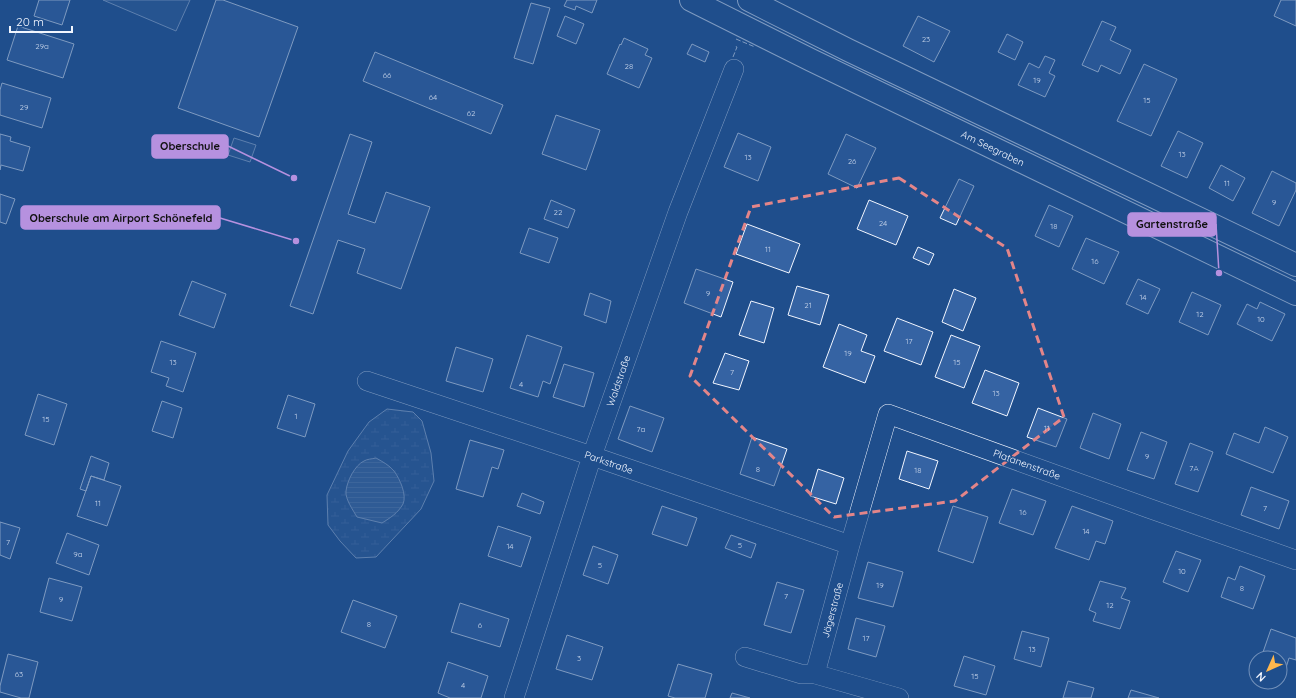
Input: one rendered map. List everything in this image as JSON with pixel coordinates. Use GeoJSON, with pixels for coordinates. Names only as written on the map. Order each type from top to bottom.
{"type":"FeatureCollection","features":[{"type":"Feature","properties":{"kind":"main road","name":"Am Seegraben"},"geometry":{"type":"LineString","coordinates":[[691,0],[825,67],[1296,294]]}},
{"type":"Feature","properties":{"kind":"main road"},"geometry":{"type":"LineString","coordinates":[[749,0],[848,50],[1296,265]]}},
{"type":"Feature","properties":{"kind":"street","name":"Waldstraße"},"geometry":{"type":"LineString","coordinates":[[514,698],[592,456],[678,212],[734,69]]}},
{"type":"Feature","properties":{"kind":"street","name":"Parkstraße"},"geometry":{"type":"LineString","coordinates":[[367,381],[592,456],[850,545]]}},
{"type":"Feature","properties":{"kind":"street","name":"Platanenstraße"},"geometry":{"type":"LineString","coordinates":[[850,545],[888,414],[1296,560]]}},
{"type":"Feature","properties":{"kind":"street","name":"Jägerstraße"},"geometry":{"type":"LineString","coordinates":[[815,674],[850,545]]}},
{"type":"Feature","properties":{"kind":"street"},"geometry":{"type":"LineString","coordinates":[[745,657],[801,674],[815,674],[899,698]]}},
{"type":"Feature","properties":{"kind":"highlighted area"},"geometry":{"type":"Polygon","coordinates":[[[899,178],[1007,248],[1064,417],[955,501],[834,517],[690,376],[751,207],[899,178]]]}},
{"type":"Feature","properties":{"kind":"shaded area"},"geometry":{"type":"Polygon","coordinates":[[[103,0],[190,0],[176,31],[103,0]]]}},
{"type":"Feature","properties":{"kind":"shaded area"},"geometry":{"type":"Polygon","coordinates":[[[234,138],[256,145],[250,162],[228,155],[234,138]]]}},
{"type":"Feature","properties":{"kind":"shaded area"},"geometry":{"type":"Polygon","coordinates":[[[376,458],[388,465],[394,471],[401,483],[404,496],[403,504],[399,510],[382,523],[357,517],[346,494],[350,478],[358,466],[365,460],[376,458]]]}},
{"type":"Feature","properties":{"kind":"green space"},"geometry":{"type":"Polygon","coordinates":[[[387,409],[413,412],[422,421],[431,453],[434,481],[421,509],[376,557],[356,558],[340,541],[328,525],[327,495],[348,451],[369,422],[387,409]]]}},
{"type":"Feature","properties":{"kind":"building"},"geometry":{"type":"Polygon","coordinates":[[[39,0],[70,0],[62,25],[34,16],[39,0]]]}},
{"type":"Feature","properties":{"kind":"building"},"geometry":{"type":"Polygon","coordinates":[[[216,0],[223,0],[298,27],[259,137],[178,108],[216,0]]]}},
{"type":"Feature","properties":{"kind":"building"},"geometry":{"type":"Polygon","coordinates":[[[567,0],[597,0],[592,13],[576,6],[575,10],[564,6],[567,0]]]}},
{"type":"Feature","properties":{"kind":"building"},"geometry":{"type":"Polygon","coordinates":[[[1281,0],[1296,0],[1296,26],[1274,16],[1281,0]]]}},
{"type":"Feature","properties":{"kind":"building"},"geometry":{"type":"Polygon","coordinates":[[[531,3],[550,8],[533,64],[514,58],[531,3]]]}},
{"type":"Feature","properties":{"kind":"building"},"geometry":{"type":"Polygon","coordinates":[[[565,16],[584,24],[576,44],[557,36],[565,16]]]}},
{"type":"Feature","properties":{"kind":"building"},"geometry":{"type":"Polygon","coordinates":[[[918,16],[950,31],[934,62],[903,46],[918,16]]]}},
{"type":"Feature","properties":{"kind":"building"},"geometry":{"type":"Polygon","coordinates":[[[1102,21],[1116,27],[1110,40],[1131,50],[1120,74],[1101,65],[1098,72],[1082,65],[1102,21]]]}},
{"type":"Feature","properties":{"kind":"building"},"geometry":{"type":"Polygon","coordinates":[[[18,26],[74,44],[63,78],[7,60],[18,26]]]}},
{"type":"Feature","properties":{"kind":"building"},"geometry":{"type":"Polygon","coordinates":[[[1007,34],[1023,42],[1015,60],[998,52],[1007,34]]]}},
{"type":"Feature","properties":{"kind":"building"},"geometry":{"type":"Polygon","coordinates":[[[624,38],[648,49],[645,55],[652,58],[639,88],[607,74],[624,38]]]}},
{"type":"Feature","properties":{"kind":"building"},"geometry":{"type":"Polygon","coordinates":[[[692,44],[709,52],[705,62],[687,54],[692,44]]]}},
{"type":"Feature","properties":{"kind":"building"},"geometry":{"type":"Polygon","coordinates":[[[375,52],[503,105],[491,134],[363,81],[375,52]]]}},
{"type":"Feature","properties":{"kind":"building"},"geometry":{"type":"Polygon","coordinates":[[[1045,56],[1055,60],[1049,73],[1055,76],[1045,97],[1018,85],[1029,63],[1039,68],[1045,56]]]}},
{"type":"Feature","properties":{"kind":"building"},"geometry":{"type":"Polygon","coordinates":[[[1144,64],[1177,79],[1151,136],[1117,121],[1144,64]]]}},
{"type":"Feature","properties":{"kind":"building"},"geometry":{"type":"Polygon","coordinates":[[[2,83],[51,98],[42,128],[0,115],[0,90],[2,83]]]}},
{"type":"Feature","properties":{"kind":"building"},"geometry":{"type":"Polygon","coordinates":[[[556,115],[600,130],[586,170],[542,154],[556,115]]]}},
{"type":"Feature","properties":{"kind":"building"},"geometry":{"type":"Polygon","coordinates":[[[1178,131],[1203,143],[1187,178],[1161,166],[1178,131]]]}},
{"type":"Feature","properties":{"kind":"building"},"geometry":{"type":"Polygon","coordinates":[[[738,133],[771,147],[758,181],[724,167],[738,133]]]}},
{"type":"Feature","properties":{"kind":"building"},"geometry":{"type":"Polygon","coordinates":[[[0,134],[11,137],[10,141],[30,147],[23,171],[1,165],[0,170],[0,134]]]}},
{"type":"Feature","properties":{"kind":"building"},"geometry":{"type":"Polygon","coordinates":[[[350,134],[372,142],[348,214],[375,223],[386,192],[430,207],[401,289],[357,273],[365,249],[338,240],[313,314],[290,306],[350,134]]]}},
{"type":"Feature","properties":{"kind":"building"},"geometry":{"type":"Polygon","coordinates":[[[846,134],[876,148],[857,188],[828,174],[846,134]]]}},
{"type":"Feature","properties":{"kind":"building"},"geometry":{"type":"Polygon","coordinates":[[[1221,165],[1245,178],[1233,201],[1209,188],[1221,165]]]}},
{"type":"Feature","properties":{"kind":"building"},"geometry":{"type":"Polygon","coordinates":[[[1272,171],[1296,183],[1296,190],[1279,226],[1252,213],[1272,171]]]}},
{"type":"Feature","properties":{"kind":"building"},"geometry":{"type":"Polygon","coordinates":[[[959,179],[974,186],[956,225],[940,218],[959,179]]]}},
{"type":"Feature","properties":{"kind":"building"},"geometry":{"type":"Polygon","coordinates":[[[0,194],[15,199],[6,224],[0,222],[0,194]]]}},
{"type":"Feature","properties":{"kind":"building"},"geometry":{"type":"Polygon","coordinates":[[[551,200],[575,210],[568,228],[544,219],[551,200]]]}},
{"type":"Feature","properties":{"kind":"building"},"geometry":{"type":"Polygon","coordinates":[[[869,200],[908,216],[896,245],[857,229],[869,200]]]}},
{"type":"Feature","properties":{"kind":"building"},"geometry":{"type":"Polygon","coordinates":[[[1049,205],[1073,216],[1059,247],[1035,236],[1049,205]]]}},
{"type":"Feature","properties":{"kind":"building"},"geometry":{"type":"Polygon","coordinates":[[[747,224],[800,244],[789,273],[736,254],[747,224]]]}},
{"type":"Feature","properties":{"kind":"building"},"geometry":{"type":"Polygon","coordinates":[[[529,228],[558,238],[549,263],[520,253],[529,228]]]}},
{"type":"Feature","properties":{"kind":"building"},"geometry":{"type":"Polygon","coordinates":[[[1086,238],[1119,252],[1104,284],[1072,269],[1086,238]]]}},
{"type":"Feature","properties":{"kind":"building"},"geometry":{"type":"Polygon","coordinates":[[[918,247],[934,254],[929,265],[913,258],[918,247]]]}},
{"type":"Feature","properties":{"kind":"building"},"geometry":{"type":"Polygon","coordinates":[[[696,269],[733,282],[721,317],[684,303],[696,269]]]}},
{"type":"Feature","properties":{"kind":"building"},"geometry":{"type":"Polygon","coordinates":[[[1138,279],[1160,289],[1148,314],[1126,304],[1138,279]]]}},
{"type":"Feature","properties":{"kind":"building"},"geometry":{"type":"Polygon","coordinates":[[[192,281],[226,294],[214,328],[179,315],[192,281]]]}},
{"type":"Feature","properties":{"kind":"building"},"geometry":{"type":"Polygon","coordinates":[[[797,286],[829,295],[820,325],[788,315],[797,286]]]}},
{"type":"Feature","properties":{"kind":"building"},"geometry":{"type":"Polygon","coordinates":[[[954,289],[976,298],[963,331],[942,322],[954,289]]]}},
{"type":"Feature","properties":{"kind":"building"},"geometry":{"type":"Polygon","coordinates":[[[1192,292],[1221,305],[1208,335],[1179,322],[1192,292]]]}},
{"type":"Feature","properties":{"kind":"building"},"geometry":{"type":"Polygon","coordinates":[[[590,293],[611,301],[606,323],[584,315],[590,293]]]}},
{"type":"Feature","properties":{"kind":"building"},"geometry":{"type":"Polygon","coordinates":[[[751,301],[774,308],[764,343],[739,335],[751,301]]]}},
{"type":"Feature","properties":{"kind":"building"},"geometry":{"type":"Polygon","coordinates":[[[1260,302],[1285,314],[1272,341],[1237,324],[1247,304],[1257,309],[1260,302]]]}},
{"type":"Feature","properties":{"kind":"building"},"geometry":{"type":"Polygon","coordinates":[[[897,318],[933,332],[921,365],[884,351],[897,318]]]}},
{"type":"Feature","properties":{"kind":"building"},"geometry":{"type":"Polygon","coordinates":[[[839,324],[867,335],[861,351],[875,356],[865,383],[823,367],[839,324]]]}},
{"type":"Feature","properties":{"kind":"building"},"geometry":{"type":"Polygon","coordinates":[[[527,335],[562,347],[550,384],[543,381],[538,397],[510,388],[527,335]]]}},
{"type":"Feature","properties":{"kind":"building"},"geometry":{"type":"Polygon","coordinates":[[[951,335],[980,346],[964,388],[935,377],[951,335]]]}},
{"type":"Feature","properties":{"kind":"building"},"geometry":{"type":"Polygon","coordinates":[[[161,341],[196,353],[183,392],[166,386],[169,378],[151,372],[161,341]]]}},
{"type":"Feature","properties":{"kind":"building"},"geometry":{"type":"Polygon","coordinates":[[[456,347],[493,359],[483,392],[446,381],[456,347]]]}},
{"type":"Feature","properties":{"kind":"building"},"geometry":{"type":"Polygon","coordinates":[[[725,353],[749,361],[739,390],[713,383],[725,353]]]}},
{"type":"Feature","properties":{"kind":"building"},"geometry":{"type":"Polygon","coordinates":[[[564,364],[594,373],[584,407],[553,397],[564,364]]]}},
{"type":"Feature","properties":{"kind":"building"},"geometry":{"type":"Polygon","coordinates":[[[985,370],[1019,383],[1007,416],[972,403],[985,370]]]}},
{"type":"Feature","properties":{"kind":"building"},"geometry":{"type":"Polygon","coordinates":[[[38,394],[67,404],[54,445],[25,435],[38,394]]]}},
{"type":"Feature","properties":{"kind":"building"},"geometry":{"type":"Polygon","coordinates":[[[288,395],[315,404],[305,437],[277,428],[288,395]]]}},
{"type":"Feature","properties":{"kind":"building"},"geometry":{"type":"Polygon","coordinates":[[[162,401],[182,408],[173,438],[152,431],[162,401]]]}},
{"type":"Feature","properties":{"kind":"building"},"geometry":{"type":"Polygon","coordinates":[[[630,406],[664,418],[652,452],[618,439],[630,406]]]}},
{"type":"Feature","properties":{"kind":"building"},"geometry":{"type":"Polygon","coordinates":[[[1038,408],[1067,419],[1056,447],[1027,437],[1038,408]]]}},
{"type":"Feature","properties":{"kind":"building"},"geometry":{"type":"Polygon","coordinates":[[[1093,413],[1121,424],[1109,459],[1080,448],[1093,413]]]}},
{"type":"Feature","properties":{"kind":"building"},"geometry":{"type":"Polygon","coordinates":[[[1265,427],[1288,437],[1273,473],[1226,454],[1234,433],[1259,443],[1265,427]]]}},
{"type":"Feature","properties":{"kind":"building"},"geometry":{"type":"Polygon","coordinates":[[[1141,432],[1167,442],[1154,479],[1127,470],[1141,432]]]}},
{"type":"Feature","properties":{"kind":"building"},"geometry":{"type":"Polygon","coordinates":[[[752,437],[787,449],[774,486],[740,474],[752,437]]]}},
{"type":"Feature","properties":{"kind":"building"},"geometry":{"type":"Polygon","coordinates":[[[470,440],[504,450],[498,469],[492,467],[483,497],[456,489],[470,440]]]}},
{"type":"Feature","properties":{"kind":"building"},"geometry":{"type":"Polygon","coordinates":[[[1190,443],[1213,452],[1198,492],[1175,484],[1190,443]]]}},
{"type":"Feature","properties":{"kind":"building"},"geometry":{"type":"Polygon","coordinates":[[[907,451],[938,461],[929,489],[899,479],[907,451]]]}},
{"type":"Feature","properties":{"kind":"building"},"geometry":{"type":"Polygon","coordinates":[[[91,456],[109,463],[104,480],[91,476],[86,491],[80,489],[91,456]]]}},
{"type":"Feature","properties":{"kind":"building"},"geometry":{"type":"Polygon","coordinates":[[[818,469],[844,478],[836,504],[810,496],[818,469]]]}},
{"type":"Feature","properties":{"kind":"building"},"geometry":{"type":"Polygon","coordinates":[[[91,476],[121,486],[107,526],[77,516],[91,476]]]}},
{"type":"Feature","properties":{"kind":"building"},"geometry":{"type":"Polygon","coordinates":[[[1251,487],[1289,501],[1279,529],[1241,515],[1251,487]]]}},
{"type":"Feature","properties":{"kind":"building"},"geometry":{"type":"Polygon","coordinates":[[[1012,489],[1046,501],[1033,535],[999,523],[1012,489]]]}},
{"type":"Feature","properties":{"kind":"building"},"geometry":{"type":"Polygon","coordinates":[[[522,493],[544,502],[540,514],[517,506],[522,493]]]}},
{"type":"Feature","properties":{"kind":"building"},"geometry":{"type":"Polygon","coordinates":[[[662,506],[697,518],[687,546],[652,534],[662,506]]]}},
{"type":"Feature","properties":{"kind":"building"},"geometry":{"type":"Polygon","coordinates":[[[953,506],[988,517],[973,563],[938,551],[953,506]]]}},
{"type":"Feature","properties":{"kind":"building"},"geometry":{"type":"Polygon","coordinates":[[[1072,506],[1113,521],[1105,544],[1096,541],[1089,560],[1055,548],[1072,506]]]}},
{"type":"Feature","properties":{"kind":"building"},"geometry":{"type":"Polygon","coordinates":[[[0,522],[20,528],[10,559],[0,555],[0,522]]]}},
{"type":"Feature","properties":{"kind":"building"},"geometry":{"type":"Polygon","coordinates":[[[498,526],[531,537],[521,567],[488,556],[498,526]]]}},
{"type":"Feature","properties":{"kind":"building"},"geometry":{"type":"Polygon","coordinates":[[[67,533],[99,545],[89,575],[56,563],[67,533]]]}},
{"type":"Feature","properties":{"kind":"building"},"geometry":{"type":"Polygon","coordinates":[[[731,535],[756,544],[751,558],[725,548],[731,535]]]}},
{"type":"Feature","properties":{"kind":"building"},"geometry":{"type":"Polygon","coordinates":[[[593,546],[618,555],[608,584],[583,575],[593,546]]]}},
{"type":"Feature","properties":{"kind":"building"},"geometry":{"type":"Polygon","coordinates":[[[1176,551],[1201,560],[1188,592],[1163,582],[1176,551]]]}},
{"type":"Feature","properties":{"kind":"building"},"geometry":{"type":"Polygon","coordinates":[[[868,562],[903,572],[893,607],[858,598],[868,562]]]}},
{"type":"Feature","properties":{"kind":"building"},"geometry":{"type":"Polygon","coordinates":[[[1240,566],[1265,576],[1253,609],[1221,597],[1228,577],[1235,580],[1240,566]]]}},
{"type":"Feature","properties":{"kind":"building"},"geometry":{"type":"Polygon","coordinates":[[[49,578],[82,587],[72,621],[40,612],[49,578]]]}},
{"type":"Feature","properties":{"kind":"building"},"geometry":{"type":"Polygon","coordinates":[[[1100,581],[1126,588],[1121,598],[1130,601],[1120,629],[1093,621],[1096,613],[1089,610],[1100,581]]]}},
{"type":"Feature","properties":{"kind":"building"},"geometry":{"type":"Polygon","coordinates":[[[777,582],[804,590],[791,633],[764,625],[777,582]]]}},
{"type":"Feature","properties":{"kind":"building"},"geometry":{"type":"Polygon","coordinates":[[[353,600],[397,616],[385,648],[341,632],[353,600]]]}},
{"type":"Feature","properties":{"kind":"building"},"geometry":{"type":"Polygon","coordinates":[[[460,603],[509,619],[500,647],[451,632],[460,603]]]}},
{"type":"Feature","properties":{"kind":"building"},"geometry":{"type":"Polygon","coordinates":[[[856,618],[885,626],[876,657],[848,649],[856,618]]]}},
{"type":"Feature","properties":{"kind":"building"},"geometry":{"type":"Polygon","coordinates":[[[1271,629],[1296,638],[1296,660],[1289,658],[1288,661],[1288,650],[1264,650],[1271,629]]]}},
{"type":"Feature","properties":{"kind":"building"},"geometry":{"type":"Polygon","coordinates":[[[1022,631],[1049,638],[1041,667],[1014,659],[1022,631]]]}},
{"type":"Feature","properties":{"kind":"building"},"geometry":{"type":"Polygon","coordinates":[[[567,635],[603,647],[592,680],[556,669],[567,635]]]}},
{"type":"Feature","properties":{"kind":"building"},"geometry":{"type":"Polygon","coordinates":[[[8,654],[38,662],[29,698],[21,698],[0,692],[0,686],[8,654]]]}},
{"type":"Feature","properties":{"kind":"building"},"geometry":{"type":"Polygon","coordinates":[[[964,656],[995,666],[986,695],[954,686],[964,656]]]}},
{"type":"Feature","properties":{"kind":"building"},"geometry":{"type":"Polygon","coordinates":[[[448,662],[488,676],[481,698],[450,698],[438,693],[448,662]]]}},
{"type":"Feature","properties":{"kind":"building"},"geometry":{"type":"Polygon","coordinates":[[[678,664],[712,674],[705,698],[675,698],[668,696],[678,664]]]}},
{"type":"Feature","properties":{"kind":"building"},"geometry":{"type":"Polygon","coordinates":[[[1068,681],[1094,688],[1091,698],[1063,698],[1068,681]]]}},
{"type":"Feature","properties":{"kind":"building"},"geometry":{"type":"Polygon","coordinates":[[[1131,690],[1159,698],[1128,698],[1131,690]]]}},
{"type":"Feature","properties":{"kind":"building"},"geometry":{"type":"Polygon","coordinates":[[[732,693],[750,698],[730,698],[732,693]]]}},
{"type":"Feature","properties":{"kind":"fence"},"geometry":{"type":"LineString","coordinates":[[736,39],[755,47]]}},
{"type":"Feature","properties":{"kind":"fence"},"geometry":{"type":"LineString","coordinates":[[733,57],[737,47],[734,46]]}},
{"type":"Feature","properties":{"kind":"place","name":"Oberschule"},"geometry":{"type":"Point","coordinates":[294,178]}},
{"type":"Feature","properties":{"kind":"place","name":"Oberschule am Airport Schönefeld"},"geometry":{"type":"Point","coordinates":[296,241]}},
{"type":"Feature","properties":{"kind":"place","name":"Gartenstraße"},"geometry":{"type":"Point","coordinates":[1219,273]}}]}
